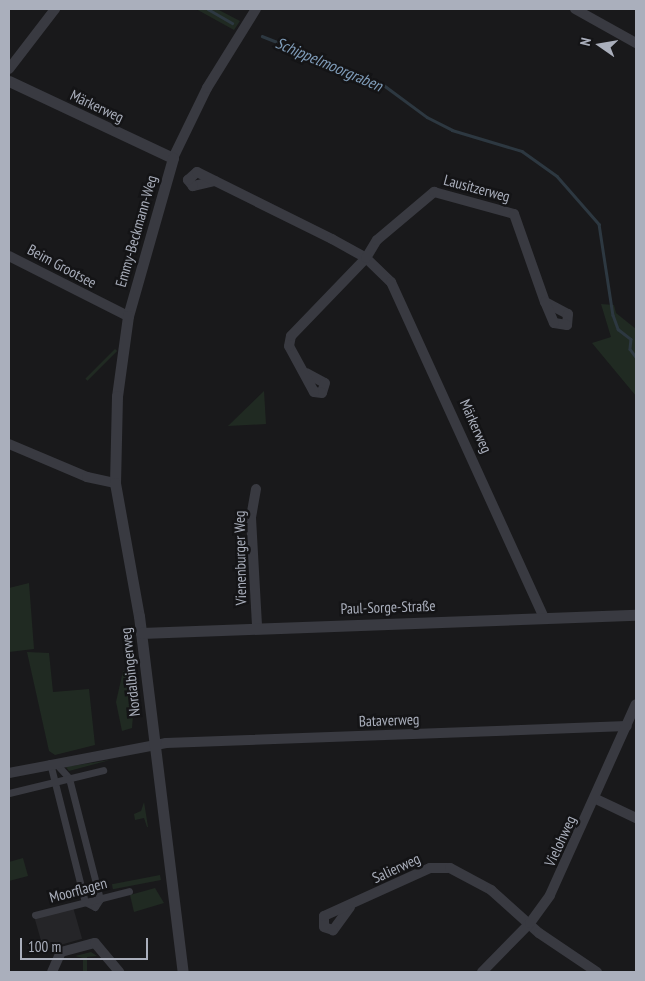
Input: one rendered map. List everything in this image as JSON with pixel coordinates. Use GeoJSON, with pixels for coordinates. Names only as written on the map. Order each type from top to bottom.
{"type":"FeatureCollection","features":[{"type":"Feature","properties":{"kind":"street"},"geometry":{"type":"LineString","coordinates":[[9,69],[55,9]]}},
{"type":"Feature","properties":{"kind":"street","name":"Emmy-Beckmann-Weg"},"geometry":{"type":"LineString","coordinates":[[115,483],[117,396],[128,316],[173,158],[207,88],[256,9]]}},
{"type":"Feature","properties":{"kind":"street"},"geometry":{"type":"LineString","coordinates":[[575,9],[636,43]]}},
{"type":"Feature","properties":{"kind":"street","name":"Märkerweg"},"geometry":{"type":"LineString","coordinates":[[9,81],[173,158]]}},
{"type":"Feature","properties":{"kind":"street","name":"Märkerweg"},"geometry":{"type":"LineString","coordinates":[[215,181],[366,258],[399,294],[543,616]]}},
{"type":"Feature","properties":{"kind":"street","name":"Lausitzerweg"},"geometry":{"type":"LineString","coordinates":[[366,258],[377,240],[426,195],[443,192],[514,214],[545,302]]}},
{"type":"Feature","properties":{"kind":"street","name":"Beim Grootsee"},"geometry":{"type":"LineString","coordinates":[[9,256],[128,316]]}},
{"type":"Feature","properties":{"kind":"street"},"geometry":{"type":"LineString","coordinates":[[306,373],[289,346],[291,336],[366,258]]}},
{"type":"Feature","properties":{"kind":"street"},"geometry":{"type":"LineString","coordinates":[[9,444],[87,477],[115,483]]}},
{"type":"Feature","properties":{"kind":"street","name":"Nordalbingerweg"},"geometry":{"type":"LineString","coordinates":[[115,483],[141,633],[153,745],[183,972]]}},
{"type":"Feature","properties":{"kind":"street","name":"Vienenburger Weg"},"geometry":{"type":"LineString","coordinates":[[256,489],[251,518],[257,627]]}},
{"type":"Feature","properties":{"kind":"street","name":"Paul-Sorge-Straße"},"geometry":{"type":"LineString","coordinates":[[141,633],[543,616],[636,615]]}},
{"type":"Feature","properties":{"kind":"street","name":"Vielohweg"},"geometry":{"type":"LineString","coordinates":[[482,972],[530,924],[563,872],[636,704]]}},
{"type":"Feature","properties":{"kind":"street","name":"Bataverweg"},"geometry":{"type":"LineString","coordinates":[[9,774],[79,762],[153,745],[627,726]]}},
{"type":"Feature","properties":{"kind":"street"},"geometry":{"type":"LineString","coordinates":[[55,765],[69,778],[100,898]]}},
{"type":"Feature","properties":{"kind":"street"},"geometry":{"type":"LineString","coordinates":[[55,765],[55,782],[85,902]]}},
{"type":"Feature","properties":{"kind":"street"},"geometry":{"type":"LineString","coordinates":[[9,794],[103,770]]}},
{"type":"Feature","properties":{"kind":"street"},"geometry":{"type":"LineString","coordinates":[[596,799],[636,818]]}},
{"type":"Feature","properties":{"kind":"street","name":"Salierweg"},"geometry":{"type":"LineString","coordinates":[[350,907],[441,867],[469,876],[530,924],[598,972]]}},
{"type":"Feature","properties":{"kind":"street","name":"Moorflagen"},"geometry":{"type":"LineString","coordinates":[[35,916],[129,891]]}},
{"type":"Feature","properties":{"kind":"street"},"geometry":{"type":"LineString","coordinates":[[52,972],[61,952],[95,944],[119,972]]}},
{"type":"Feature","properties":{"kind":"shaded area"},"geometry":{"type":"Polygon","coordinates":[[[196,9],[217,9],[240,21],[234,30],[196,9]]]}},
{"type":"Feature","properties":{"kind":"shaded area"},"geometry":{"type":"Polygon","coordinates":[[[601,304],[614,305],[616,313],[636,329],[636,396],[592,343],[611,337],[601,304]]]}},
{"type":"Feature","properties":{"kind":"shaded area"},"geometry":{"type":"Polygon","coordinates":[[[115,349],[117,351],[87,381],[85,379],[115,349]]]}},
{"type":"Feature","properties":{"kind":"shaded area"},"geometry":{"type":"Polygon","coordinates":[[[264,391],[266,424],[228,426],[264,391]]]}},
{"type":"Feature","properties":{"kind":"shaded area"},"geometry":{"type":"Polygon","coordinates":[[[29,583],[34,649],[9,652],[9,588],[29,583]]]}},
{"type":"Feature","properties":{"kind":"shaded area"},"geometry":{"type":"Polygon","coordinates":[[[27,652],[49,653],[53,692],[89,689],[95,745],[55,755],[49,751],[27,652]]]}},
{"type":"Feature","properties":{"kind":"shaded area"},"geometry":{"type":"Polygon","coordinates":[[[123,671],[130,671],[133,715],[132,728],[122,731],[116,702],[123,671]]]}},
{"type":"Feature","properties":{"kind":"shaded area"},"geometry":{"type":"Polygon","coordinates":[[[110,760],[69,771],[63,763],[71,766],[110,760]]]}},
{"type":"Feature","properties":{"kind":"shaded area"},"geometry":{"type":"Polygon","coordinates":[[[144,802],[148,827],[144,818],[135,820],[134,814],[141,811],[144,802]]]}},
{"type":"Feature","properties":{"kind":"shaded area"},"geometry":{"type":"Polygon","coordinates":[[[23,858],[28,876],[9,881],[9,862],[23,858]]]}},
{"type":"Feature","properties":{"kind":"shaded area"},"geometry":{"type":"Polygon","coordinates":[[[160,875],[161,880],[113,889],[112,884],[160,875]]]}},
{"type":"Feature","properties":{"kind":"shaded area"},"geometry":{"type":"Polygon","coordinates":[[[155,888],[164,903],[134,912],[130,895],[155,888]]]}},
{"type":"Feature","properties":{"kind":"shaded area"},"geometry":{"type":"Polygon","coordinates":[[[73,907],[82,939],[44,950],[35,918],[73,907]]]}},
{"type":"Feature","properties":{"kind":"shaded area"},"geometry":{"type":"Polygon","coordinates":[[[91,952],[97,956],[87,957],[87,972],[83,972],[83,958],[75,956],[91,952]]]}},
{"type":"Feature","properties":{"kind":"waterway","name":"Schippelmoorgraben"},"geometry":{"type":"LineString","coordinates":[[208,9],[232,23]]}},
{"type":"Feature","properties":{"kind":"waterway","name":"Schippelmoorgraben"},"geometry":{"type":"LineString","coordinates":[[262,36],[381,83],[427,117],[452,130],[522,151],[557,176],[599,224],[613,315],[618,329],[631,339],[630,349],[636,357]]}}]}
